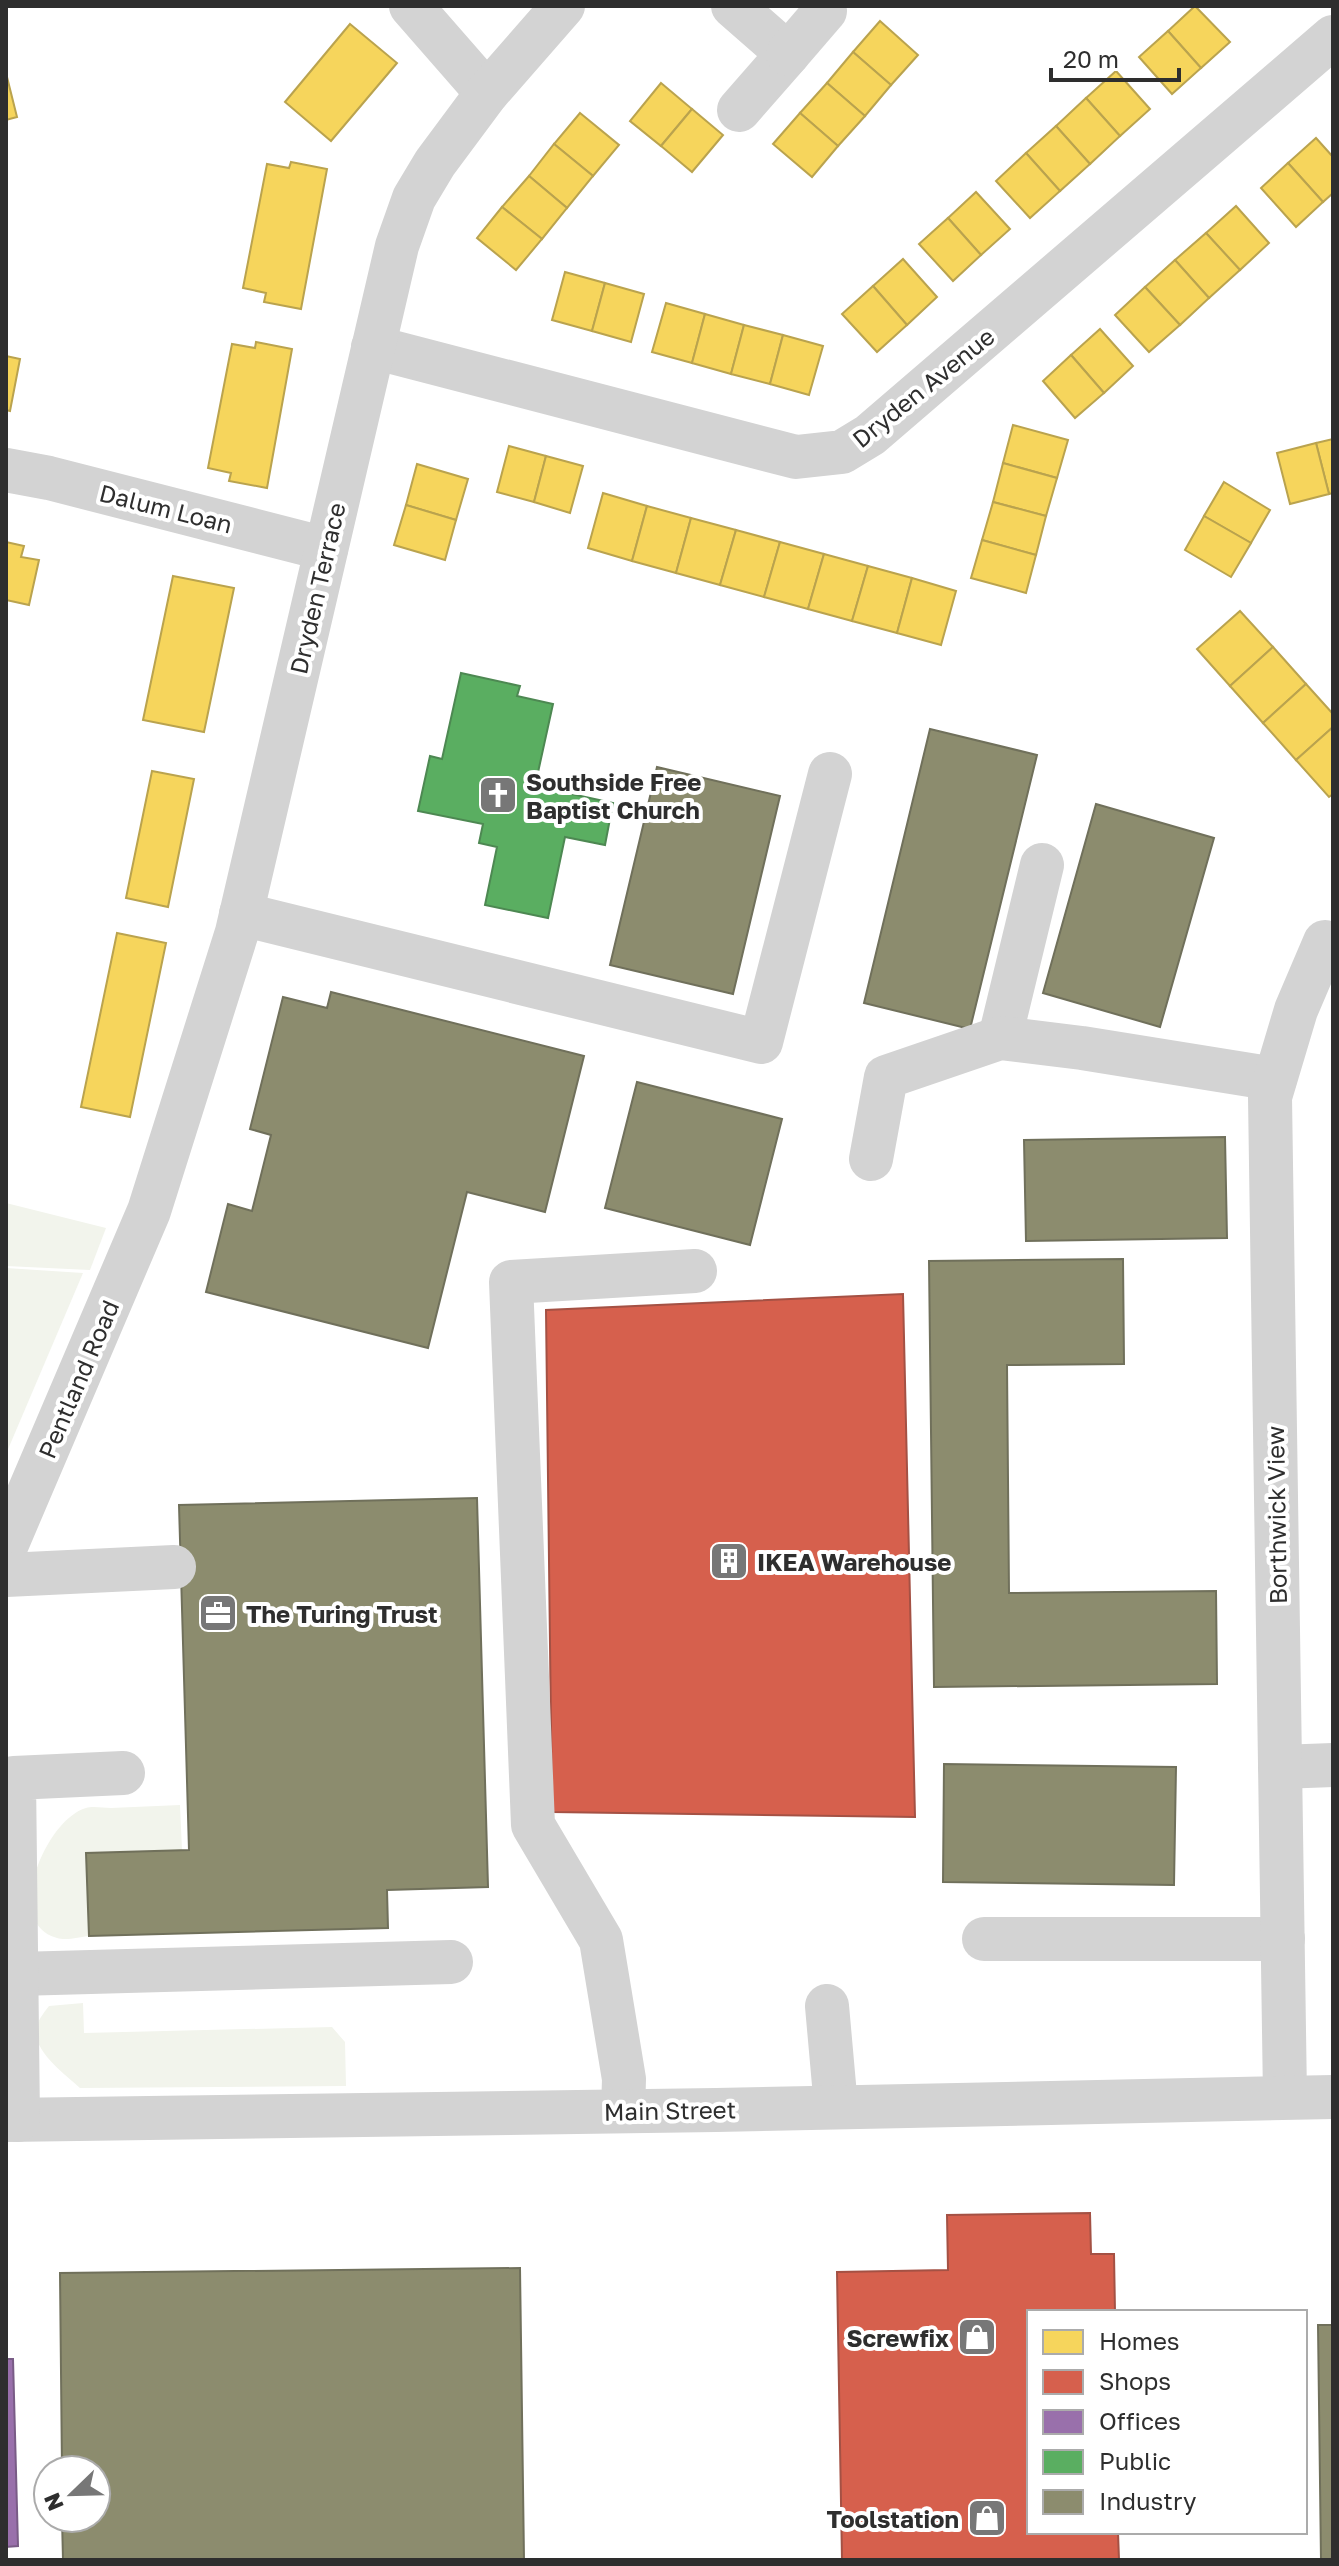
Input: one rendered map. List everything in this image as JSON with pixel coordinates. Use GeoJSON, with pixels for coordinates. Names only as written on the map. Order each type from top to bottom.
{"type":"FeatureCollection","features":[{"type":"Feature","properties":{"kind":"street"},"geometry":{"type":"LineString","coordinates":[[411,6],[487,93]]}},
{"type":"Feature","properties":{"kind":"street","name":"Dryden Terrace"},"geometry":{"type":"LineString","coordinates":[[149,1211],[241,914],[397,246],[414,198],[435,163],[487,93],[563,6]]}},
{"type":"Feature","properties":{"kind":"street"},"geometry":{"type":"LineString","coordinates":[[733,6],[788,54]]}},
{"type":"Feature","properties":{"kind":"street"},"geometry":{"type":"LineString","coordinates":[[739,110],[825,11]]}},
{"type":"Feature","properties":{"kind":"street","name":"Dryden Avenue"},"geometry":{"type":"LineString","coordinates":[[373,347],[796,457],[842,452],[870,435],[1333,37]]}},
{"type":"Feature","properties":{"kind":"street","name":"Dalum Loan"},"geometry":{"type":"LineString","coordinates":[[6,470],[326,549]]}},
{"type":"Feature","properties":{"kind":"street"},"geometry":{"type":"LineString","coordinates":[[241,914],[761,1042],[830,774]]}},
{"type":"Feature","properties":{"kind":"street"},"geometry":{"type":"LineString","coordinates":[[1000,1038],[1042,865]]}},
{"type":"Feature","properties":{"kind":"street","name":"Borthwick View"},"geometry":{"type":"LineString","coordinates":[[1285,2097],[1270,1097],[1296,1010],[1325,942]]}},
{"type":"Feature","properties":{"kind":"street"},"geometry":{"type":"LineString","coordinates":[[871,1159],[886,1077],[1000,1038],[1275,1079]]}},
{"type":"Feature","properties":{"kind":"street","name":"Pentland Road"},"geometry":{"type":"LineString","coordinates":[[6,1546],[149,1211]]}},
{"type":"Feature","properties":{"kind":"street"},"geometry":{"type":"LineString","coordinates":[[623,2111],[624,2079],[601,1940],[533,1825],[511,1282],[695,1271]]}},
{"type":"Feature","properties":{"kind":"street"},"geometry":{"type":"LineString","coordinates":[[6,1575],[174,1567]]}},
{"type":"Feature","properties":{"kind":"street"},"geometry":{"type":"LineString","coordinates":[[1280,1767],[1333,1765]]}},
{"type":"Feature","properties":{"kind":"street"},"geometry":{"type":"LineString","coordinates":[[12,2120],[17,1974],[14,1778],[123,1773]]}},
{"type":"Feature","properties":{"kind":"street"},"geometry":{"type":"LineString","coordinates":[[984,1939],[1283,1939]]}},
{"type":"Feature","properties":{"kind":"street"},"geometry":{"type":"LineString","coordinates":[[17,1974],[451,1962]]}},
{"type":"Feature","properties":{"kind":"street"},"geometry":{"type":"LineString","coordinates":[[827,2006],[836,2107]]}},
{"type":"Feature","properties":{"kind":"street","name":"Main Street"},"geometry":{"type":"LineString","coordinates":[[12,2120],[1333,2097]]}},
{"type":"Feature","properties":{"kind":"shaded area"},"geometry":{"type":"Polygon","coordinates":[[[6,1203],[106,1228],[90,1270],[6,1266],[6,1203]]]}},
{"type":"Feature","properties":{"kind":"shaded area"},"geometry":{"type":"Polygon","coordinates":[[[6,1268],[83,1273],[6,1454],[6,1268]]]}},
{"type":"Feature","properties":{"kind":"shaded area"},"geometry":{"type":"Polygon","coordinates":[[[180,1805],[182,1850],[86,1853],[89,1936],[61,1939],[41,1929],[33,1913],[31,1893],[36,1872],[45,1850],[71,1816],[89,1807],[180,1805]]]}},
{"type":"Feature","properties":{"kind":"shaded area"},"geometry":{"type":"Polygon","coordinates":[[[83,2003],[84,2033],[332,2027],[345,2042],[346,2086],[80,2088],[47,2057],[38,2042],[36,2030],[49,2006],[83,2003]]]}},
{"type":"Feature","properties":{"kind":"building: Homes"},"geometry":{"type":"Polygon","coordinates":[[[1195,6],[1230,42],[1201,68],[1168,31],[1195,6]]]}},
{"type":"Feature","properties":{"kind":"building: Homes"},"geometry":{"type":"Polygon","coordinates":[[[880,21],[918,55],[891,85],[853,52],[880,21]]]}},
{"type":"Feature","properties":{"kind":"building: Homes"},"geometry":{"type":"Polygon","coordinates":[[[350,24],[397,63],[331,141],[285,102],[350,24]]]}},
{"type":"Feature","properties":{"kind":"building: Homes"},"geometry":{"type":"Polygon","coordinates":[[[1168,31],[1201,68],[1172,94],[1139,57],[1168,31]]]}},
{"type":"Feature","properties":{"kind":"building: Homes"},"geometry":{"type":"Polygon","coordinates":[[[853,52],[891,85],[865,116],[827,83],[853,52]]]}},
{"type":"Feature","properties":{"kind":"building: Homes"},"geometry":{"type":"Polygon","coordinates":[[[1116,71],[1150,109],[1120,136],[1086,98],[1116,71]]]}},
{"type":"Feature","properties":{"kind":"building: Homes"},"geometry":{"type":"Polygon","coordinates":[[[6,73],[17,117],[6,120],[6,73]]]}},
{"type":"Feature","properties":{"kind":"building: Homes"},"geometry":{"type":"Polygon","coordinates":[[[661,83],[692,109],[661,146],[630,121],[661,83]]]}},
{"type":"Feature","properties":{"kind":"building: Homes"},"geometry":{"type":"Polygon","coordinates":[[[827,83],[865,116],[838,146],[800,113],[827,83]]]}},
{"type":"Feature","properties":{"kind":"building: Homes"},"geometry":{"type":"Polygon","coordinates":[[[1086,98],[1120,136],[1090,164],[1056,126],[1086,98]]]}},
{"type":"Feature","properties":{"kind":"building: Homes"},"geometry":{"type":"Polygon","coordinates":[[[692,109],[723,135],[692,172],[661,146],[692,109]]]}},
{"type":"Feature","properties":{"kind":"building: Homes"},"geometry":{"type":"Polygon","coordinates":[[[580,113],[619,145],[593,176],[554,144],[580,113]]]}},
{"type":"Feature","properties":{"kind":"building: Homes"},"geometry":{"type":"Polygon","coordinates":[[[800,113],[838,146],[812,177],[773,144],[800,113]]]}},
{"type":"Feature","properties":{"kind":"building: Homes"},"geometry":{"type":"Polygon","coordinates":[[[1056,126],[1090,164],[1060,191],[1026,153],[1056,126]]]}},
{"type":"Feature","properties":{"kind":"building: Homes"},"geometry":{"type":"Polygon","coordinates":[[[1316,138],[1333,157],[1333,193],[1323,202],[1288,163],[1316,138]]]}},
{"type":"Feature","properties":{"kind":"building: Homes"},"geometry":{"type":"Polygon","coordinates":[[[554,144],[593,176],[567,208],[529,176],[554,144]]]}},
{"type":"Feature","properties":{"kind":"building: Homes"},"geometry":{"type":"Polygon","coordinates":[[[1026,153],[1060,191],[1030,218],[996,181],[1026,153]]]}},
{"type":"Feature","properties":{"kind":"building: Homes"},"geometry":{"type":"Polygon","coordinates":[[[291,162],[327,169],[301,309],[264,302],[266,293],[243,288],[267,164],[289,168],[291,162]]]}},
{"type":"Feature","properties":{"kind":"building: Homes"},"geometry":{"type":"Polygon","coordinates":[[[1288,163],[1323,202],[1296,227],[1261,188],[1288,163]]]}},
{"type":"Feature","properties":{"kind":"building: Homes"},"geometry":{"type":"Polygon","coordinates":[[[529,176],[567,208],[542,239],[502,207],[529,176]]]}},
{"type":"Feature","properties":{"kind":"building: Homes"},"geometry":{"type":"Polygon","coordinates":[[[976,192],[1010,229],[981,255],[948,218],[976,192]]]}},
{"type":"Feature","properties":{"kind":"building: Homes"},"geometry":{"type":"Polygon","coordinates":[[[1236,206],[1269,243],[1240,270],[1206,233],[1236,206]]]}},
{"type":"Feature","properties":{"kind":"building: Homes"},"geometry":{"type":"Polygon","coordinates":[[[502,207],[542,239],[516,270],[477,238],[502,207]]]}},
{"type":"Feature","properties":{"kind":"building: Homes"},"geometry":{"type":"Polygon","coordinates":[[[948,218],[981,255],[953,281],[919,244],[948,218]]]}},
{"type":"Feature","properties":{"kind":"building: Homes"},"geometry":{"type":"Polygon","coordinates":[[[1206,233],[1240,270],[1209,298],[1175,260],[1206,233]]]}},
{"type":"Feature","properties":{"kind":"building: Homes"},"geometry":{"type":"Polygon","coordinates":[[[903,259],[937,297],[907,325],[873,286],[903,259]]]}},
{"type":"Feature","properties":{"kind":"building: Homes"},"geometry":{"type":"Polygon","coordinates":[[[1175,260],[1209,298],[1180,325],[1145,287],[1175,260]]]}},
{"type":"Feature","properties":{"kind":"building: Homes"},"geometry":{"type":"Polygon","coordinates":[[[565,272],[605,283],[592,331],[552,320],[565,272]]]}},
{"type":"Feature","properties":{"kind":"building: Homes"},"geometry":{"type":"Polygon","coordinates":[[[605,283],[644,294],[631,342],[592,331],[605,283]]]}},
{"type":"Feature","properties":{"kind":"building: Homes"},"geometry":{"type":"Polygon","coordinates":[[[873,286],[907,325],[877,352],[842,314],[873,286]]]}},
{"type":"Feature","properties":{"kind":"building: Homes"},"geometry":{"type":"Polygon","coordinates":[[[1145,287],[1180,325],[1149,352],[1115,315],[1145,287]]]}},
{"type":"Feature","properties":{"kind":"building: Homes"},"geometry":{"type":"Polygon","coordinates":[[[666,303],[705,314],[692,363],[652,352],[666,303]]]}},
{"type":"Feature","properties":{"kind":"building: Homes"},"geometry":{"type":"Polygon","coordinates":[[[705,314],[744,325],[731,374],[692,363],[705,314]]]}},
{"type":"Feature","properties":{"kind":"building: Homes"},"geometry":{"type":"Polygon","coordinates":[[[744,325],[783,335],[770,384],[731,374],[744,325]]]}},
{"type":"Feature","properties":{"kind":"building: Homes"},"geometry":{"type":"Polygon","coordinates":[[[1100,329],[1133,366],[1104,393],[1071,355],[1100,329]]]}},
{"type":"Feature","properties":{"kind":"building: Homes"},"geometry":{"type":"Polygon","coordinates":[[[783,335],[823,346],[809,395],[770,384],[783,335]]]}},
{"type":"Feature","properties":{"kind":"building: Homes"},"geometry":{"type":"Polygon","coordinates":[[[256,342],[292,349],[267,488],[229,481],[231,473],[208,468],[232,344],[255,348],[256,342]]]}},
{"type":"Feature","properties":{"kind":"building: Homes"},"geometry":{"type":"Polygon","coordinates":[[[1071,355],[1104,393],[1075,418],[1043,381],[1071,355]]]}},
{"type":"Feature","properties":{"kind":"building: Homes"},"geometry":{"type":"Polygon","coordinates":[[[6,356],[20,359],[10,411],[6,410],[6,356]]]}},
{"type":"Feature","properties":{"kind":"building: Homes"},"geometry":{"type":"Polygon","coordinates":[[[1013,425],[1068,440],[1057,478],[1003,463],[1013,425]]]}},
{"type":"Feature","properties":{"kind":"building: Homes"},"geometry":{"type":"Polygon","coordinates":[[[1333,439],[1333,493],[1329,494],[1316,443],[1333,439]]]}},
{"type":"Feature","properties":{"kind":"building: Homes"},"geometry":{"type":"Polygon","coordinates":[[[1316,443],[1329,494],[1290,504],[1277,453],[1316,443]]]}},
{"type":"Feature","properties":{"kind":"building: Homes"},"geometry":{"type":"Polygon","coordinates":[[[509,446],[546,456],[534,502],[497,492],[509,446]]]}},
{"type":"Feature","properties":{"kind":"building: Homes"},"geometry":{"type":"Polygon","coordinates":[[[546,456],[583,466],[570,513],[534,502],[546,456]]]}},
{"type":"Feature","properties":{"kind":"building: Homes"},"geometry":{"type":"Polygon","coordinates":[[[1003,463],[1057,478],[1046,516],[993,502],[1003,463]]]}},
{"type":"Feature","properties":{"kind":"building: Homes"},"geometry":{"type":"Polygon","coordinates":[[[417,464],[468,479],[456,520],[406,505],[417,464]]]}},
{"type":"Feature","properties":{"kind":"building: Homes"},"geometry":{"type":"Polygon","coordinates":[[[1224,482],[1270,510],[1251,543],[1204,516],[1224,482]]]}},
{"type":"Feature","properties":{"kind":"building: Homes"},"geometry":{"type":"Polygon","coordinates":[[[603,493],[647,506],[632,561],[588,548],[603,493]]]}},
{"type":"Feature","properties":{"kind":"building: Homes"},"geometry":{"type":"Polygon","coordinates":[[[993,502],[1046,516],[1036,555],[982,540],[993,502]]]}},
{"type":"Feature","properties":{"kind":"building: Homes"},"geometry":{"type":"Polygon","coordinates":[[[406,505],[456,520],[445,560],[394,545],[406,505]]]}},
{"type":"Feature","properties":{"kind":"building: Homes"},"geometry":{"type":"Polygon","coordinates":[[[647,506],[691,518],[676,573],[632,561],[647,506]]]}},
{"type":"Feature","properties":{"kind":"building: Homes"},"geometry":{"type":"Polygon","coordinates":[[[1204,516],[1251,543],[1231,577],[1185,550],[1204,516]]]}},
{"type":"Feature","properties":{"kind":"building: Homes"},"geometry":{"type":"Polygon","coordinates":[[[691,518],[736,530],[720,585],[676,573],[691,518]]]}},
{"type":"Feature","properties":{"kind":"building: Homes"},"geometry":{"type":"Polygon","coordinates":[[[736,530],[780,542],[764,597],[720,585],[736,530]]]}},
{"type":"Feature","properties":{"kind":"building: Homes"},"geometry":{"type":"Polygon","coordinates":[[[982,540],[1036,555],[1026,593],[971,578],[982,540]]]}},
{"type":"Feature","properties":{"kind":"building: Homes"},"geometry":{"type":"Polygon","coordinates":[[[6,542],[24,546],[21,557],[39,560],[29,605],[6,600],[6,542]]]}},
{"type":"Feature","properties":{"kind":"building: Homes"},"geometry":{"type":"Polygon","coordinates":[[[780,542],[824,554],[808,609],[764,597],[780,542]]]}},
{"type":"Feature","properties":{"kind":"building: Homes"},"geometry":{"type":"Polygon","coordinates":[[[824,554],[868,566],[852,621],[808,609],[824,554]]]}},
{"type":"Feature","properties":{"kind":"building: Homes"},"geometry":{"type":"Polygon","coordinates":[[[868,566],[912,578],[897,633],[852,621],[868,566]]]}},
{"type":"Feature","properties":{"kind":"building: Homes"},"geometry":{"type":"Polygon","coordinates":[[[173,576],[234,588],[204,732],[143,720],[173,576]]]}},
{"type":"Feature","properties":{"kind":"building: Homes"},"geometry":{"type":"Polygon","coordinates":[[[912,578],[956,591],[941,645],[897,633],[912,578]]]}},
{"type":"Feature","properties":{"kind":"building: Homes"},"geometry":{"type":"Polygon","coordinates":[[[1240,611],[1273,647],[1230,686],[1197,649],[1240,611]]]}},
{"type":"Feature","properties":{"kind":"building: Homes"},"geometry":{"type":"Polygon","coordinates":[[[1273,647],[1306,684],[1263,723],[1230,686],[1273,647]]]}},
{"type":"Feature","properties":{"kind":"building: Homes"},"geometry":{"type":"Polygon","coordinates":[[[1306,684],[1333,714],[1333,727],[1296,760],[1263,723],[1306,684]]]}},
{"type":"Feature","properties":{"kind":"building: Homes"},"geometry":{"type":"Polygon","coordinates":[[[1333,727],[1333,794],[1329,797],[1296,760],[1333,727]]]}},
{"type":"Feature","properties":{"kind":"building: Homes"},"geometry":{"type":"Polygon","coordinates":[[[152,771],[194,779],[168,907],[126,898],[152,771]]]}},
{"type":"Feature","properties":{"kind":"building: Homes"},"geometry":{"type":"Polygon","coordinates":[[[117,933],[166,943],[130,1117],[81,1107],[117,933]]]}},
{"type":"Feature","properties":{"kind":"building: Shops","name":"IKEA Warehouse"},"geometry":{"type":"Polygon","coordinates":[[[903,1294],[915,1817],[552,1812],[546,1310],[903,1294]]]}},
{"type":"Feature","properties":{"kind":"building: Shops"},"geometry":{"type":"Polygon","coordinates":[[[1090,2213],[1091,2254],[1114,2254],[1115,2310],[1027,2310],[1027,2534],[1118,2534],[1119,2560],[842,2560],[837,2272],[948,2270],[947,2215],[1090,2213]]]}},
{"type":"Feature","properties":{"kind":"building: Offices"},"geometry":{"type":"Polygon","coordinates":[[[6,2359],[13,2359],[18,2546],[6,2547],[6,2359]]]}},
{"type":"Feature","properties":{"kind":"building: Public","name":"Southside Free Baptist Church"},"geometry":{"type":"Polygon","coordinates":[[[461,673],[520,686],[517,696],[553,704],[535,786],[613,803],[605,845],[565,837],[548,918],[485,905],[497,847],[479,843],[483,824],[418,811],[430,756],[442,759],[461,673]]]}},
{"type":"Feature","properties":{"kind":"building: Industry"},"geometry":{"type":"Polygon","coordinates":[[[930,729],[1037,755],[970,1029],[864,1003],[930,729]]]}},
{"type":"Feature","properties":{"kind":"building: Industry"},"geometry":{"type":"Polygon","coordinates":[[[657,767],[780,796],[733,994],[610,965],[657,767]]]}},
{"type":"Feature","properties":{"kind":"building: Industry"},"geometry":{"type":"Polygon","coordinates":[[[1096,804],[1214,838],[1160,1027],[1043,993],[1096,804]]]}},
{"type":"Feature","properties":{"kind":"building: Industry"},"geometry":{"type":"Polygon","coordinates":[[[331,992],[584,1056],[545,1212],[467,1192],[428,1348],[206,1292],[228,1204],[252,1211],[271,1135],[250,1129],[283,997],[327,1008],[331,992]]]}},
{"type":"Feature","properties":{"kind":"building: Industry"},"geometry":{"type":"Polygon","coordinates":[[[637,1082],[782,1119],[750,1245],[605,1208],[637,1082]]]}},
{"type":"Feature","properties":{"kind":"building: Industry"},"geometry":{"type":"Polygon","coordinates":[[[1225,1137],[1227,1238],[1026,1241],[1024,1140],[1225,1137]]]}},
{"type":"Feature","properties":{"kind":"building: Industry"},"geometry":{"type":"Polygon","coordinates":[[[1123,1259],[1124,1364],[1007,1365],[1009,1593],[1216,1591],[1217,1684],[934,1687],[929,1261],[1123,1259]]]}},
{"type":"Feature","properties":{"kind":"building: Industry"},"geometry":{"type":"Polygon","coordinates":[[[477,1498],[488,1887],[387,1890],[388,1928],[89,1936],[86,1853],[189,1850],[179,1505],[477,1498]]]}},
{"type":"Feature","properties":{"kind":"building: Industry"},"geometry":{"type":"Polygon","coordinates":[[[944,1764],[1176,1767],[1174,1885],[943,1882],[944,1764]]]}},
{"type":"Feature","properties":{"kind":"building: Industry"},"geometry":{"type":"Polygon","coordinates":[[[520,2268],[524,2560],[63,2560],[62,2534],[112,2534],[112,2454],[62,2454],[60,2273],[520,2268]]]}},
{"type":"Feature","properties":{"kind":"building: Industry"},"geometry":{"type":"Polygon","coordinates":[[[1318,2325],[1333,2325],[1333,2560],[1321,2560],[1318,2325]]]}},
{"type":"Feature","properties":{"kind":"place","name":"Southside Free Baptist Church"},"geometry":{"type":"Point","coordinates":[498,795]}},
{"type":"Feature","properties":{"kind":"place","name":"IKEA Warehouse"},"geometry":{"type":"Point","coordinates":[729,1561]}},
{"type":"Feature","properties":{"kind":"place","name":"The Turing Trust"},"geometry":{"type":"Point","coordinates":[218,1613]}},
{"type":"Feature","properties":{"kind":"place","name":"Screwfix"},"geometry":{"type":"Point","coordinates":[977,2337]}},
{"type":"Feature","properties":{"kind":"place","name":"Toolstation"},"geometry":{"type":"Point","coordinates":[987,2518]}}]}
